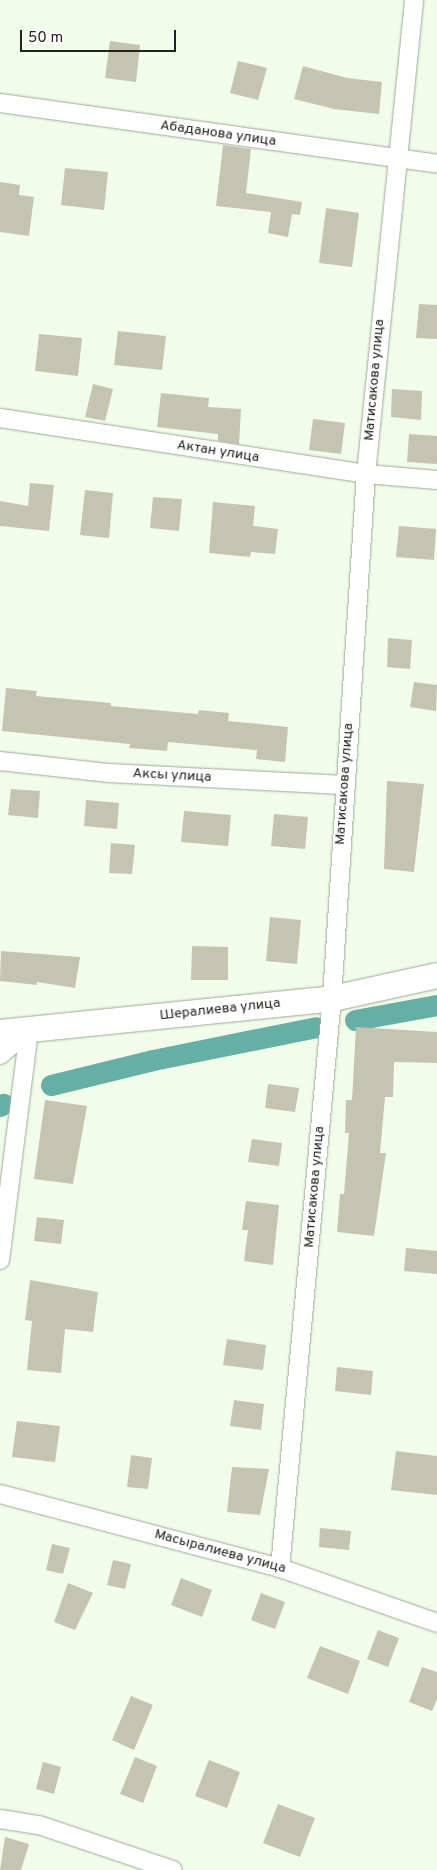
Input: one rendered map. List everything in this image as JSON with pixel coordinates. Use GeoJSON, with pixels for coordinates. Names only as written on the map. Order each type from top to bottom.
{"type":"FeatureCollection","features":[{"type":"Feature","properties":{"kind":"street","name":"Матисакова улица"},"geometry":{"type":"LineString","coordinates":[[280,1568],[332,998],[344,785],[366,474],[395,158],[414,0]]}},
{"type":"Feature","properties":{"kind":"street","name":"Абаданова улица"},"geometry":{"type":"LineString","coordinates":[[0,103],[437,164]]}},
{"type":"Feature","properties":{"kind":"street","name":"Актан улица"},"geometry":{"type":"LineString","coordinates":[[0,418],[366,474],[437,480]]}},
{"type":"Feature","properties":{"kind":"street","name":"Аксы улица"},"geometry":{"type":"LineString","coordinates":[[0,761],[109,773],[344,785]]}},
{"type":"Feature","properties":{"kind":"street","name":"Шералиева улица"},"geometry":{"type":"LineString","coordinates":[[0,1032],[29,1031],[332,998],[437,975]]}},
{"type":"Feature","properties":{"kind":"street"},"geometry":{"type":"LineString","coordinates":[[0,1055],[29,1031]]}},
{"type":"Feature","properties":{"kind":"street"},"geometry":{"type":"LineString","coordinates":[[0,1260],[29,1031]]}},
{"type":"Feature","properties":{"kind":"street","name":"Масыралиева улица"},"geometry":{"type":"LineString","coordinates":[[0,1494],[280,1568],[437,1623]]}},
{"type":"Feature","properties":{"kind":"street"},"geometry":{"type":"LineString","coordinates":[[0,1819],[39,1825],[173,1870]]}},
{"type":"Feature","properties":{"kind":"building"},"geometry":{"type":"Polygon","coordinates":[[[110,41],[140,45],[136,82],[105,78],[110,41]]]}},
{"type":"Feature","properties":{"kind":"building"},"geometry":{"type":"Polygon","coordinates":[[[238,61],[267,68],[258,100],[230,93],[238,61]]]}},
{"type":"Feature","properties":{"kind":"building"},"geometry":{"type":"Polygon","coordinates":[[[303,66],[347,78],[382,82],[379,114],[334,109],[294,99],[303,66]]]}},
{"type":"Feature","properties":{"kind":"building"},"geometry":{"type":"Polygon","coordinates":[[[223,145],[251,149],[246,193],[302,202],[300,215],[292,214],[288,237],[268,233],[271,212],[216,206],[223,145]]]}},
{"type":"Feature","properties":{"kind":"building"},"geometry":{"type":"Polygon","coordinates":[[[65,168],[108,172],[104,210],[61,205],[65,168]]]}},
{"type":"Feature","properties":{"kind":"building"},"geometry":{"type":"Polygon","coordinates":[[[0,182],[20,185],[19,195],[34,197],[29,236],[0,232],[0,182]]]}},
{"type":"Feature","properties":{"kind":"building"},"geometry":{"type":"Polygon","coordinates":[[[326,208],[359,213],[352,267],[319,263],[326,208]]]}},
{"type":"Feature","properties":{"kind":"building"},"geometry":{"type":"Polygon","coordinates":[[[419,304],[437,305],[437,339],[416,338],[419,304]]]}},
{"type":"Feature","properties":{"kind":"building"},"geometry":{"type":"Polygon","coordinates":[[[118,331],[166,336],[162,370],[114,365],[118,331]]]}},
{"type":"Feature","properties":{"kind":"building"},"geometry":{"type":"Polygon","coordinates":[[[39,334],[82,338],[78,376],[35,371],[39,334]]]}},
{"type":"Feature","properties":{"kind":"building"},"geometry":{"type":"Polygon","coordinates":[[[93,384],[113,389],[105,421],[85,417],[93,384]]]}},
{"type":"Feature","properties":{"kind":"building"},"geometry":{"type":"Polygon","coordinates":[[[392,389],[422,391],[421,420],[391,417],[392,389]]]}},
{"type":"Feature","properties":{"kind":"building"},"geometry":{"type":"Polygon","coordinates":[[[161,393],[209,398],[208,407],[241,409],[239,444],[218,441],[218,434],[157,427],[161,393]]]}},
{"type":"Feature","properties":{"kind":"building"},"geometry":{"type":"Polygon","coordinates":[[[313,419],[345,423],[341,454],[309,450],[313,419]]]}},
{"type":"Feature","properties":{"kind":"building"},"geometry":{"type":"Polygon","coordinates":[[[409,434],[437,436],[437,464],[407,462],[409,434]]]}},
{"type":"Feature","properties":{"kind":"building"},"geometry":{"type":"Polygon","coordinates":[[[30,483],[54,485],[49,531],[0,526],[0,501],[28,506],[30,483]]]}},
{"type":"Feature","properties":{"kind":"building"},"geometry":{"type":"Polygon","coordinates":[[[85,490],[113,493],[109,538],[80,535],[85,490]]]}},
{"type":"Feature","properties":{"kind":"building"},"geometry":{"type":"Polygon","coordinates":[[[153,497],[182,499],[179,531],[150,528],[153,497]]]}},
{"type":"Feature","properties":{"kind":"building"},"geometry":{"type":"Polygon","coordinates":[[[213,502],[255,506],[253,526],[278,529],[275,554],[251,552],[250,557],[209,553],[213,502]]]}},
{"type":"Feature","properties":{"kind":"building"},"geometry":{"type":"Polygon","coordinates":[[[399,526],[436,529],[434,560],[396,557],[399,526]]]}},
{"type":"Feature","properties":{"kind":"building"},"geometry":{"type":"Polygon","coordinates":[[[388,638],[412,640],[410,669],[387,667],[388,638]]]}},
{"type":"Feature","properties":{"kind":"building"},"geometry":{"type":"Polygon","coordinates":[[[414,682],[437,685],[436,711],[410,707],[414,682]]]}},
{"type":"Feature","properties":{"kind":"building"},"geometry":{"type":"Polygon","coordinates":[[[6,688],[37,691],[36,696],[111,703],[111,706],[198,714],[199,710],[229,713],[228,721],[288,727],[285,762],[256,759],[257,750],[168,742],[167,751],[129,748],[130,744],[2,731],[6,688]]]}},
{"type":"Feature","properties":{"kind":"building"},"geometry":{"type":"Polygon","coordinates":[[[387,781],[424,784],[414,872],[384,869],[387,781]]]}},
{"type":"Feature","properties":{"kind":"building"},"geometry":{"type":"Polygon","coordinates":[[[11,789],[40,791],[38,818],[8,815],[11,789]]]}},
{"type":"Feature","properties":{"kind":"building"},"geometry":{"type":"Polygon","coordinates":[[[86,800],[119,803],[117,829],[84,826],[86,800]]]}},
{"type":"Feature","properties":{"kind":"building"},"geometry":{"type":"Polygon","coordinates":[[[184,811],[231,815],[228,846],[181,842],[184,811]]]}},
{"type":"Feature","properties":{"kind":"building"},"geometry":{"type":"Polygon","coordinates":[[[274,814],[308,817],[305,849],[271,846],[274,814]]]}},
{"type":"Feature","properties":{"kind":"building"},"geometry":{"type":"Polygon","coordinates":[[[111,843],[135,845],[132,874],[109,873],[111,843]]]}},
{"type":"Feature","properties":{"kind":"building"},"geometry":{"type":"Polygon","coordinates":[[[270,917],[301,920],[297,964],[266,961],[270,917]]]}},
{"type":"Feature","properties":{"kind":"building"},"geometry":{"type":"Polygon","coordinates":[[[192,946],[228,947],[228,980],[191,980],[192,946]]]}},
{"type":"Feature","properties":{"kind":"building"},"geometry":{"type":"Polygon","coordinates":[[[1,951],[80,957],[75,988],[37,982],[37,985],[0,981],[1,951]]]}},
{"type":"Feature","properties":{"kind":"building"},"geometry":{"type":"Polygon","coordinates":[[[356,1027],[437,1032],[437,1063],[394,1062],[393,1097],[385,1097],[380,1153],[386,1153],[374,1236],[337,1232],[340,1194],[344,1194],[349,1133],[345,1133],[346,1100],[352,1100],[356,1027]]]}},
{"type":"Feature","properties":{"kind":"building"},"geometry":{"type":"Polygon","coordinates":[[[268,1084],[299,1088],[295,1112],[265,1108],[268,1084]]]}},
{"type":"Feature","properties":{"kind":"building"},"geometry":{"type":"Polygon","coordinates":[[[45,1100],[87,1106],[73,1184],[34,1179],[45,1100]]]}},
{"type":"Feature","properties":{"kind":"building"},"geometry":{"type":"Polygon","coordinates":[[[252,1139],[282,1143],[279,1166],[248,1162],[252,1139]]]}},
{"type":"Feature","properties":{"kind":"building"},"geometry":{"type":"Polygon","coordinates":[[[246,1201],[279,1205],[273,1265],[244,1261],[248,1230],[242,1230],[246,1201]]]}},
{"type":"Feature","properties":{"kind":"building"},"geometry":{"type":"Polygon","coordinates":[[[37,1217],[64,1220],[61,1244],[34,1241],[37,1217]]]}},
{"type":"Feature","properties":{"kind":"building"},"geometry":{"type":"Polygon","coordinates":[[[406,1248],[437,1251],[437,1274],[404,1271],[406,1248]]]}},
{"type":"Feature","properties":{"kind":"building"},"geometry":{"type":"Polygon","coordinates":[[[30,1280],[98,1292],[93,1332],[65,1329],[61,1373],[27,1370],[32,1321],[25,1320],[30,1280]]]}},
{"type":"Feature","properties":{"kind":"building"},"geometry":{"type":"Polygon","coordinates":[[[227,1339],[266,1345],[263,1370],[223,1365],[227,1339]]]}},
{"type":"Feature","properties":{"kind":"building"},"geometry":{"type":"Polygon","coordinates":[[[337,1367],[373,1371],[371,1395],[335,1391],[337,1367]]]}},
{"type":"Feature","properties":{"kind":"building"},"geometry":{"type":"Polygon","coordinates":[[[234,1400],[264,1404],[261,1430],[230,1426],[234,1400]]]}},
{"type":"Feature","properties":{"kind":"building"},"geometry":{"type":"Polygon","coordinates":[[[17,1421],[60,1426],[55,1462],[12,1457],[17,1421]]]}},
{"type":"Feature","properties":{"kind":"building"},"geometry":{"type":"Polygon","coordinates":[[[396,1451],[437,1456],[437,1495],[391,1490],[396,1451]]]}},
{"type":"Feature","properties":{"kind":"building"},"geometry":{"type":"Polygon","coordinates":[[[131,1455],[152,1458],[148,1489],[127,1487],[131,1455]]]}},
{"type":"Feature","properties":{"kind":"building"},"geometry":{"type":"Polygon","coordinates":[[[232,1467],[269,1469],[260,1515],[227,1512],[232,1467]]]}},
{"type":"Feature","properties":{"kind":"building"},"geometry":{"type":"Polygon","coordinates":[[[320,1528],[351,1531],[349,1550],[319,1547],[320,1528]]]}},
{"type":"Feature","properties":{"kind":"building"},"geometry":{"type":"Polygon","coordinates":[[[52,1544],[70,1548],[63,1574],[46,1570],[52,1544]]]}},
{"type":"Feature","properties":{"kind":"building"},"geometry":{"type":"Polygon","coordinates":[[[113,1560],[131,1564],[125,1589],[107,1585],[113,1560]]]}},
{"type":"Feature","properties":{"kind":"building"},"geometry":{"type":"Polygon","coordinates":[[[181,1578],[212,1590],[202,1617],[171,1605],[181,1578]]]}},
{"type":"Feature","properties":{"kind":"building"},"geometry":{"type":"Polygon","coordinates":[[[68,1583],[93,1593],[75,1630],[54,1622],[68,1583]]]}},
{"type":"Feature","properties":{"kind":"building"},"geometry":{"type":"Polygon","coordinates":[[[261,1593],[285,1602],[275,1629],[251,1620],[261,1593]]]}},
{"type":"Feature","properties":{"kind":"building"},"geometry":{"type":"Polygon","coordinates":[[[378,1630],[399,1638],[388,1667],[367,1659],[378,1630]]]}},
{"type":"Feature","properties":{"kind":"building"},"geometry":{"type":"Polygon","coordinates":[[[320,1646],[360,1661],[348,1694],[307,1678],[320,1646]]]}},
{"type":"Feature","properties":{"kind":"building"},"geometry":{"type":"Polygon","coordinates":[[[422,1667],[437,1672],[437,1699],[432,1711],[409,1702],[422,1667]]]}},
{"type":"Feature","properties":{"kind":"building"},"geometry":{"type":"Polygon","coordinates":[[[131,1696],[153,1705],[134,1750],[112,1740],[131,1696]]]}},
{"type":"Feature","properties":{"kind":"building"},"geometry":{"type":"Polygon","coordinates":[[[135,1757],[157,1766],[143,1803],[120,1794],[135,1757]]]}},
{"type":"Feature","properties":{"kind":"building"},"geometry":{"type":"Polygon","coordinates":[[[209,1760],[240,1772],[227,1808],[195,1796],[209,1760]]]}},
{"type":"Feature","properties":{"kind":"building"},"geometry":{"type":"Polygon","coordinates":[[[43,1762],[61,1767],[54,1794],[36,1789],[43,1762]]]}},
{"type":"Feature","properties":{"kind":"building"},"geometry":{"type":"Polygon","coordinates":[[[278,1804],[315,1818],[300,1857],[263,1843],[278,1804]]]}},
{"type":"Feature","properties":{"kind":"building"},"geometry":{"type":"Polygon","coordinates":[[[5,1837],[29,1844],[21,1870],[0,1870],[5,1837]]]}},
{"type":"Feature","properties":{"kind":"waterway"},"geometry":{"type":"LineString","coordinates":[[355,1020],[437,1005]]}},
{"type":"Feature","properties":{"kind":"waterway"},"geometry":{"type":"LineString","coordinates":[[51,1085],[153,1060],[316,1027]]}}]}
